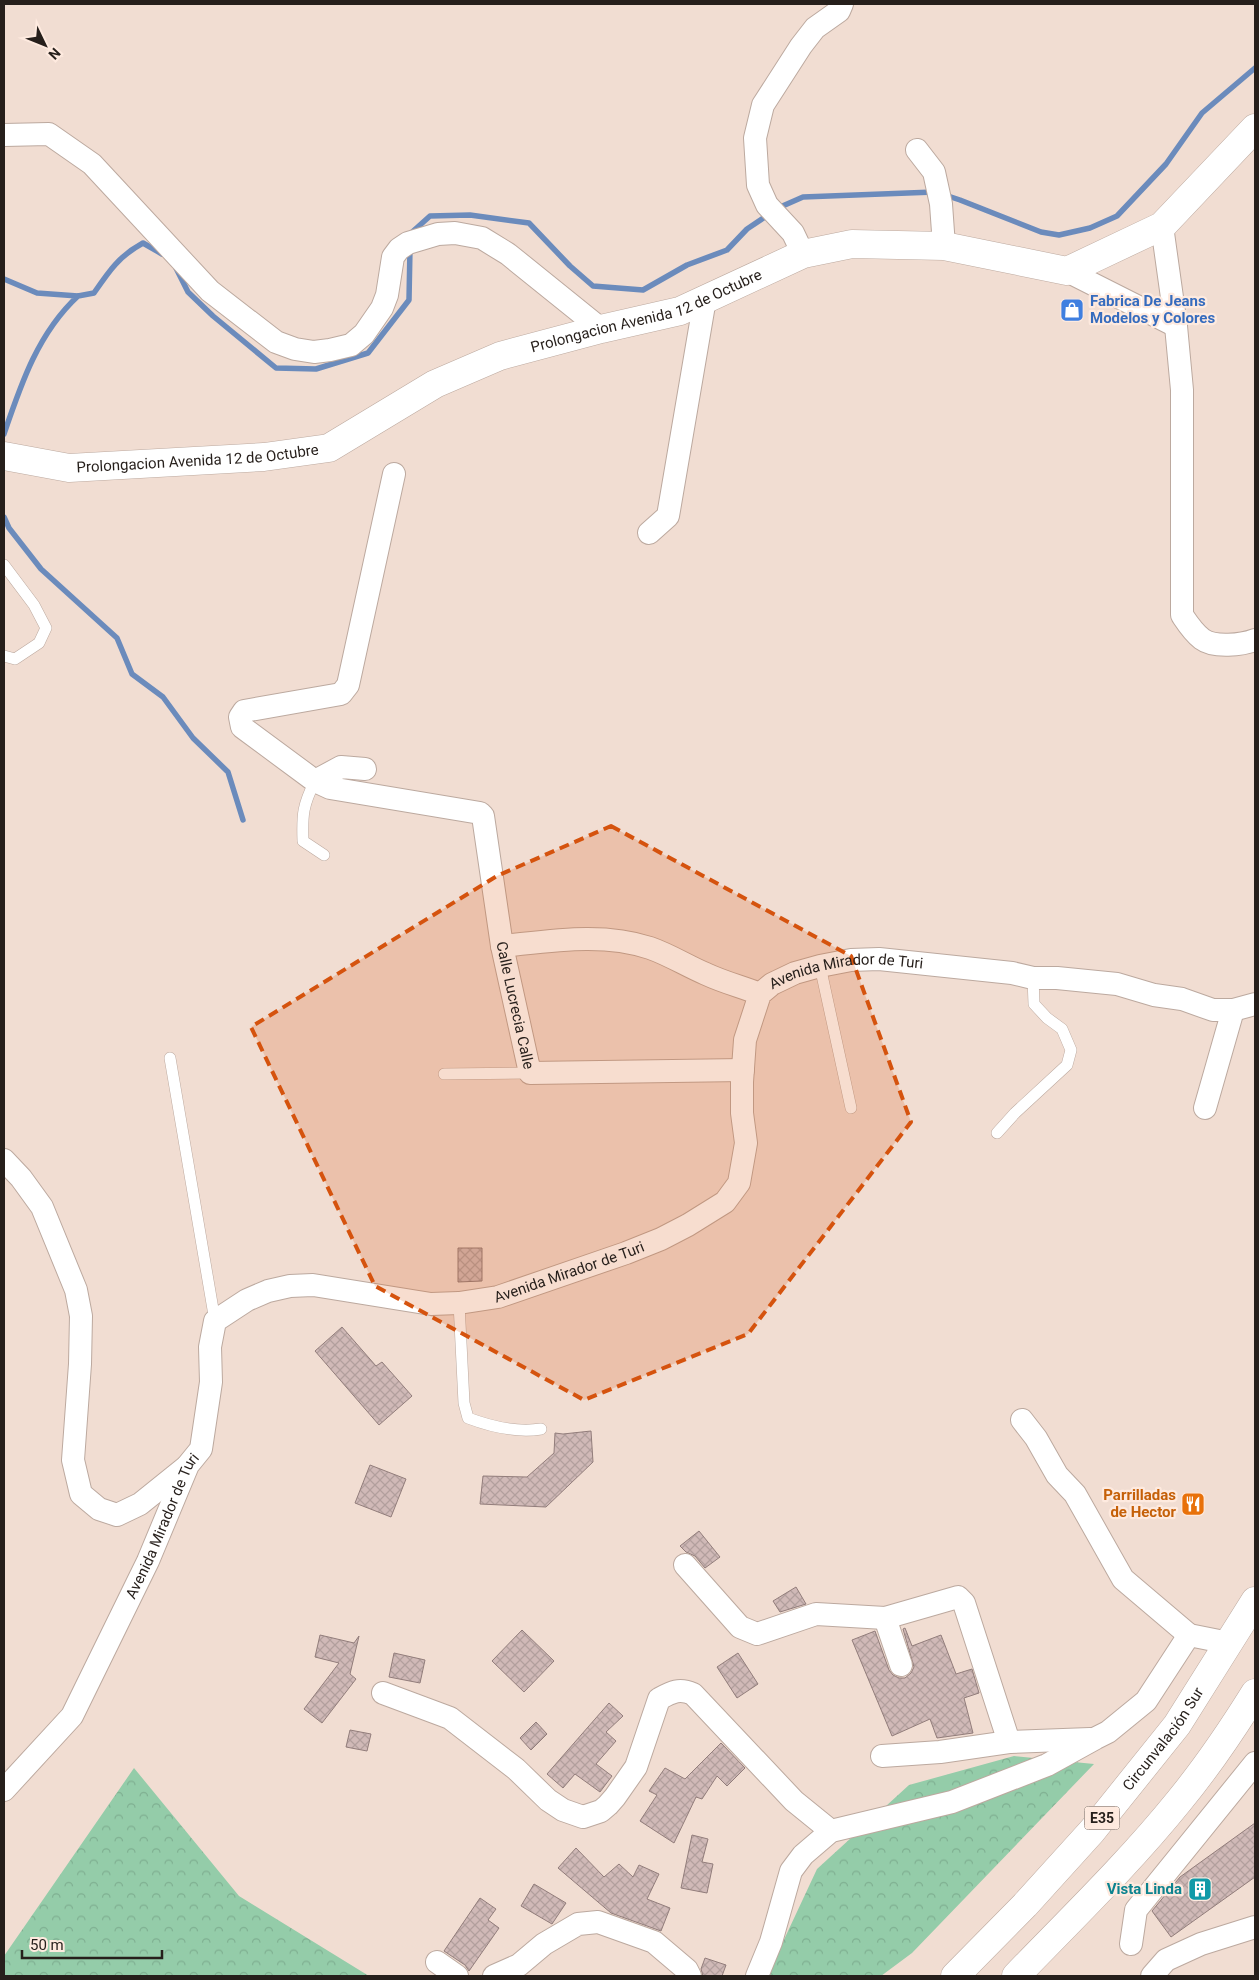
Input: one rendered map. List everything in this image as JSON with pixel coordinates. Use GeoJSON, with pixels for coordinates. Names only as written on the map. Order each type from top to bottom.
{"type":"FeatureCollection","features":[{"type":"Feature","properties":{"kind":"main road"},"geometry":{"type":"LineString","coordinates":[[1067,271],[1162,226],[1255,128]]}},
{"type":"Feature","properties":{"kind":"main road","name":"Prolongacion Avenida 12 de Octubre"},"geometry":{"type":"LineString","coordinates":[[4,456],[68,468],[264,457],[329,448],[435,384],[500,356],[601,329],[680,311],[803,254],[852,244],[944,246],[1067,271]]}},
{"type":"Feature","properties":{"kind":"main road","name":"Circunvalación Sur"},"geometry":{"type":"LineString","coordinates":[[955,1976],[1092,1831],[1177,1725],[1255,1600]]}},
{"type":"Feature","properties":{"kind":"main road"},"geometry":{"type":"LineString","coordinates":[[1016,1976],[1142,1844],[1179,1801],[1223,1743],[1255,1693]]}},
{"type":"Feature","properties":{"kind":"street"},"geometry":{"type":"LineString","coordinates":[[803,254],[793,233],[767,205],[758,185],[755,138],[763,105],[801,46],[815,28],[838,11],[842,4]]}},
{"type":"Feature","properties":{"kind":"street"},"geometry":{"type":"LineString","coordinates":[[4,135],[49,134],[92,164],[210,291],[276,342],[295,349],[314,352],[351,345],[364,334],[382,308],[388,295],[393,258],[399,249],[408,243],[434,235],[455,233],[482,238],[508,254],[601,329]]}},
{"type":"Feature","properties":{"kind":"street"},"geometry":{"type":"LineString","coordinates":[[917,150],[934,172],[941,204],[944,246]]}},
{"type":"Feature","properties":{"kind":"street"},"geometry":{"type":"LineString","coordinates":[[1162,226],[1176,326],[1182,390],[1182,615],[1191,629],[1204,640],[1225,644],[1245,643],[1255,640]]}},
{"type":"Feature","properties":{"kind":"street"},"geometry":{"type":"LineString","coordinates":[[1067,271],[1176,326]]}},
{"type":"Feature","properties":{"kind":"street"},"geometry":{"type":"LineString","coordinates":[[649,533],[668,516],[706,299]]}},
{"type":"Feature","properties":{"kind":"street"},"geometry":{"type":"LineString","coordinates":[[365,769],[341,767],[315,781],[242,726],[240,717],[244,711],[257,708],[341,694],[348,685],[394,474]]}},
{"type":"Feature","properties":{"kind":"street","name":"Calle Lucrecia Calle"},"geometry":{"type":"LineString","coordinates":[[315,781],[330,788],[474,811],[483,816],[502,946],[530,1073],[743,1070]]}},
{"type":"Feature","properties":{"kind":"street"},"geometry":{"type":"LineString","coordinates":[[502,946],[570,939],[616,941],[649,948],[684,962],[706,974],[760,994]]}},
{"type":"Feature","properties":{"kind":"street","name":"Avenida Mirador de Turi"},"geometry":{"type":"LineString","coordinates":[[4,1790],[72,1716],[148,1560],[188,1465],[201,1449],[211,1382],[210,1348],[215,1321],[247,1300],[268,1291],[290,1286],[313,1285],[431,1304],[459,1303],[498,1297],[626,1254],[688,1225],[725,1202],[739,1183],[746,1143],[742,1113],[745,1040],[760,994],[772,984],[795,973],[851,960],[879,959],[1012,973],[1033,978],[1057,978],[1117,984],[1154,995],[1182,999],[1213,1010],[1233,1010],[1255,1004]]}},
{"type":"Feature","properties":{"kind":"street"},"geometry":{"type":"LineString","coordinates":[[1205,1108],[1233,1010]]}},
{"type":"Feature","properties":{"kind":"street"},"geometry":{"type":"LineString","coordinates":[[4,1160],[21,1178],[42,1207],[76,1290],[80,1316],[80,1364],[73,1460],[82,1494],[99,1509],[117,1515],[140,1504],[188,1465]]}},
{"type":"Feature","properties":{"kind":"street"},"geometry":{"type":"LineString","coordinates":[[1022,1420],[1036,1438],[1057,1475],[1075,1494],[1123,1579],[1189,1635],[1229,1643]]}},
{"type":"Feature","properties":{"kind":"street"},"geometry":{"type":"LineString","coordinates":[[685,1565],[740,1627],[757,1634],[816,1614],[885,1618],[958,1597],[964,1603],[1008,1742]]}},
{"type":"Feature","properties":{"kind":"street"},"geometry":{"type":"LineString","coordinates":[[885,1618],[902,1665]]}},
{"type":"Feature","properties":{"kind":"street"},"geometry":{"type":"LineString","coordinates":[[757,1976],[771,1942],[791,1871],[803,1855],[830,1831],[952,1802],[1047,1765],[1108,1732],[1146,1701],[1189,1635]]}},
{"type":"Feature","properties":{"kind":"street"},"geometry":{"type":"LineString","coordinates":[[383,1693],[450,1718],[516,1769],[548,1800],[563,1810],[583,1817],[601,1811],[615,1797],[636,1767],[659,1698],[674,1691],[683,1690],[693,1694],[794,1801],[830,1831]]}},
{"type":"Feature","properties":{"kind":"street"},"geometry":{"type":"LineString","coordinates":[[1223,1743],[1255,1714]]}},
{"type":"Feature","properties":{"kind":"street"},"geometry":{"type":"LineString","coordinates":[[882,1756],[940,1752],[1008,1742],[1096,1738]]}},
{"type":"Feature","properties":{"kind":"street"},"geometry":{"type":"LineString","coordinates":[[1131,1944],[1136,1910],[1255,1763]]}},
{"type":"Feature","properties":{"kind":"street"},"geometry":{"type":"LineString","coordinates":[[494,1976],[519,1965],[544,1944],[578,1924],[598,1922],[654,1942],[687,1970],[690,1976]]}},
{"type":"Feature","properties":{"kind":"street"},"geometry":{"type":"LineString","coordinates":[[1152,1976],[1166,1960],[1200,1944],[1255,1927]]}},
{"type":"Feature","properties":{"kind":"street"},"geometry":{"type":"LineString","coordinates":[[437,1962],[457,1976]]}},
{"type":"Feature","properties":{"kind":"lane"},"geometry":{"type":"LineString","coordinates":[[4,565],[34,605],[46,628],[39,643],[16,659],[4,656]]}},
{"type":"Feature","properties":{"kind":"lane"},"geometry":{"type":"LineString","coordinates":[[315,781],[306,800],[302,815],[303,841],[324,856]]}},
{"type":"Feature","properties":{"kind":"lane"},"geometry":{"type":"LineString","coordinates":[[820,966],[851,1108]]}},
{"type":"Feature","properties":{"kind":"lane"},"geometry":{"type":"LineString","coordinates":[[997,1132],[1015,1112],[1067,1065],[1071,1050],[1062,1029],[1047,1018],[1034,1004],[1033,978]]}},
{"type":"Feature","properties":{"kind":"lane"},"geometry":{"type":"LineString","coordinates":[[170,1058],[215,1321]]}},
{"type":"Feature","properties":{"kind":"lane"},"geometry":{"type":"LineString","coordinates":[[444,1074],[530,1073]]}},
{"type":"Feature","properties":{"kind":"lane"},"geometry":{"type":"LineString","coordinates":[[459,1303],[464,1403],[468,1418],[485,1424],[524,1432],[541,1429]]}},
{"type":"Feature","properties":{"kind":"highlighted area"},"geometry":{"type":"Polygon","coordinates":[[[611,826],[851,956],[911,1122],[748,1334],[584,1400],[375,1286],[251,1027],[497,876],[611,826]]]}},
{"type":"Feature","properties":{"kind":"green space"},"geometry":{"type":"Polygon","coordinates":[[[1014,1756],[1094,1764],[912,1953],[881,1976],[767,1976],[817,1869],[909,1785],[1014,1756]]]}},
{"type":"Feature","properties":{"kind":"green space"},"geometry":{"type":"Polygon","coordinates":[[[134,1768],[239,1896],[369,1976],[4,1976],[4,1956],[134,1768]]]}},
{"type":"Feature","properties":{"kind":"building"},"geometry":{"type":"Polygon","coordinates":[[[458,1248],[482,1248],[482,1281],[458,1282],[458,1248]]]}},
{"type":"Feature","properties":{"kind":"building"},"geometry":{"type":"Polygon","coordinates":[[[342,1327],[376,1366],[382,1362],[412,1396],[379,1425],[315,1351],[342,1327]]]}},
{"type":"Feature","properties":{"kind":"building"},"geometry":{"type":"Polygon","coordinates":[[[591,1431],[593,1462],[546,1507],[480,1504],[483,1476],[527,1477],[554,1453],[555,1433],[591,1431]]]}},
{"type":"Feature","properties":{"kind":"building"},"geometry":{"type":"Polygon","coordinates":[[[370,1465],[406,1479],[391,1517],[355,1503],[370,1465]]]}},
{"type":"Feature","properties":{"kind":"building"},"geometry":{"type":"Polygon","coordinates":[[[699,1531],[720,1557],[705,1568],[695,1556],[686,1552],[680,1546],[699,1531]]]}},
{"type":"Feature","properties":{"kind":"building"},"geometry":{"type":"Polygon","coordinates":[[[796,1587],[806,1604],[780,1612],[773,1601],[796,1587]]]}},
{"type":"Feature","properties":{"kind":"building"},"geometry":{"type":"Polygon","coordinates":[[[905,1628],[912,1646],[941,1635],[956,1674],[972,1669],[979,1693],[964,1698],[973,1733],[937,1738],[930,1719],[892,1736],[852,1640],[875,1631],[889,1670],[899,1678],[905,1678],[914,1667],[903,1629],[905,1628]]]}},
{"type":"Feature","properties":{"kind":"building"},"geometry":{"type":"Polygon","coordinates":[[[522,1630],[554,1661],[524,1692],[492,1661],[522,1630]]]}},
{"type":"Feature","properties":{"kind":"building"},"geometry":{"type":"Polygon","coordinates":[[[320,1635],[354,1643],[359,1636],[350,1674],[356,1679],[322,1723],[304,1709],[339,1663],[315,1657],[320,1635]]]}},
{"type":"Feature","properties":{"kind":"building"},"geometry":{"type":"Polygon","coordinates":[[[394,1653],[425,1660],[420,1683],[389,1677],[394,1653]]]}},
{"type":"Feature","properties":{"kind":"building"},"geometry":{"type":"Polygon","coordinates":[[[738,1653],[758,1684],[737,1698],[717,1667],[738,1653]]]}},
{"type":"Feature","properties":{"kind":"building"},"geometry":{"type":"Polygon","coordinates":[[[609,1703],[623,1716],[606,1732],[616,1741],[596,1764],[612,1776],[600,1792],[575,1774],[563,1788],[547,1774],[609,1703]]]}},
{"type":"Feature","properties":{"kind":"building"},"geometry":{"type":"Polygon","coordinates":[[[536,1722],[547,1734],[531,1750],[520,1738],[536,1722]]]}},
{"type":"Feature","properties":{"kind":"building"},"geometry":{"type":"Polygon","coordinates":[[[350,1730],[371,1734],[367,1751],[346,1747],[350,1730]]]}},
{"type":"Feature","properties":{"kind":"building"},"geometry":{"type":"Polygon","coordinates":[[[721,1743],[745,1768],[727,1786],[717,1776],[702,1799],[696,1797],[674,1843],[640,1821],[657,1795],[649,1791],[665,1768],[685,1779],[721,1743]]]}},
{"type":"Feature","properties":{"kind":"building","name":"Vista Linda"},"geometry":{"type":"Polygon","coordinates":[[[1255,1823],[1255,1877],[1171,1937],[1152,1911],[1180,1877],[1255,1823]]]}},
{"type":"Feature","properties":{"kind":"building"},"geometry":{"type":"Polygon","coordinates":[[[692,1835],[708,1839],[702,1862],[713,1864],[707,1893],[681,1888],[692,1835]]]}},
{"type":"Feature","properties":{"kind":"building"},"geometry":{"type":"Polygon","coordinates":[[[576,1848],[604,1877],[619,1864],[633,1877],[639,1865],[659,1874],[647,1899],[670,1908],[661,1931],[611,1913],[558,1868],[576,1848]]]}},
{"type":"Feature","properties":{"kind":"building"},"geometry":{"type":"Polygon","coordinates":[[[534,1884],[566,1903],[552,1924],[521,1906],[534,1884]]]}},
{"type":"Feature","properties":{"kind":"building"},"geometry":{"type":"Polygon","coordinates":[[[480,1898],[496,1909],[488,1920],[499,1928],[469,1971],[465,1965],[444,1951],[480,1898]]]}},
{"type":"Feature","properties":{"kind":"building"},"geometry":{"type":"Polygon","coordinates":[[[705,1958],[726,1965],[722,1976],[703,1976],[701,1969],[705,1958]]]}},
{"type":"Feature","properties":{"kind":"waterway"},"geometry":{"type":"LineString","coordinates":[[945,195],[1041,232],[1059,235],[1090,228],[1117,216],[1166,164],[1202,113],[1255,68]]}},
{"type":"Feature","properties":{"kind":"waterway"},"geometry":{"type":"LineString","coordinates":[[778,208],[803,197],[934,192]]}},
{"type":"Feature","properties":{"kind":"waterway"},"geometry":{"type":"LineString","coordinates":[[410,234],[430,216],[470,215],[529,223],[570,266],[593,286],[643,290],[687,265],[727,250],[747,229],[768,215]]}},
{"type":"Feature","properties":{"kind":"waterway"},"geometry":{"type":"LineString","coordinates":[[4,279],[37,293],[78,296],[94,293],[115,265],[127,253],[143,243],[162,254]]}},
{"type":"Feature","properties":{"kind":"waterway"},"geometry":{"type":"LineString","coordinates":[[176,268],[188,292],[213,316],[276,368],[316,369],[368,353],[409,300],[410,248]]}},
{"type":"Feature","properties":{"kind":"waterway"},"geometry":{"type":"LineString","coordinates":[[4,434],[24,378],[41,343],[52,326],[78,296]]}},
{"type":"Feature","properties":{"kind":"waterway"},"geometry":{"type":"LineString","coordinates":[[4,517],[9,528],[41,569],[117,638],[132,674],[163,697],[193,738],[228,772],[243,820]]}},
{"type":"Feature","properties":{"kind":"place","name":"Fabrica De Jeans Modelos y Colores"},"geometry":{"type":"Point","coordinates":[1072,310]}},
{"type":"Feature","properties":{"kind":"place","name":"Parrilladas de Hector"},"geometry":{"type":"Point","coordinates":[1193,1504]}},
{"type":"Feature","properties":{"kind":"place","name":"Vista Linda"},"geometry":{"type":"Point","coordinates":[1200,1889]}}]}
